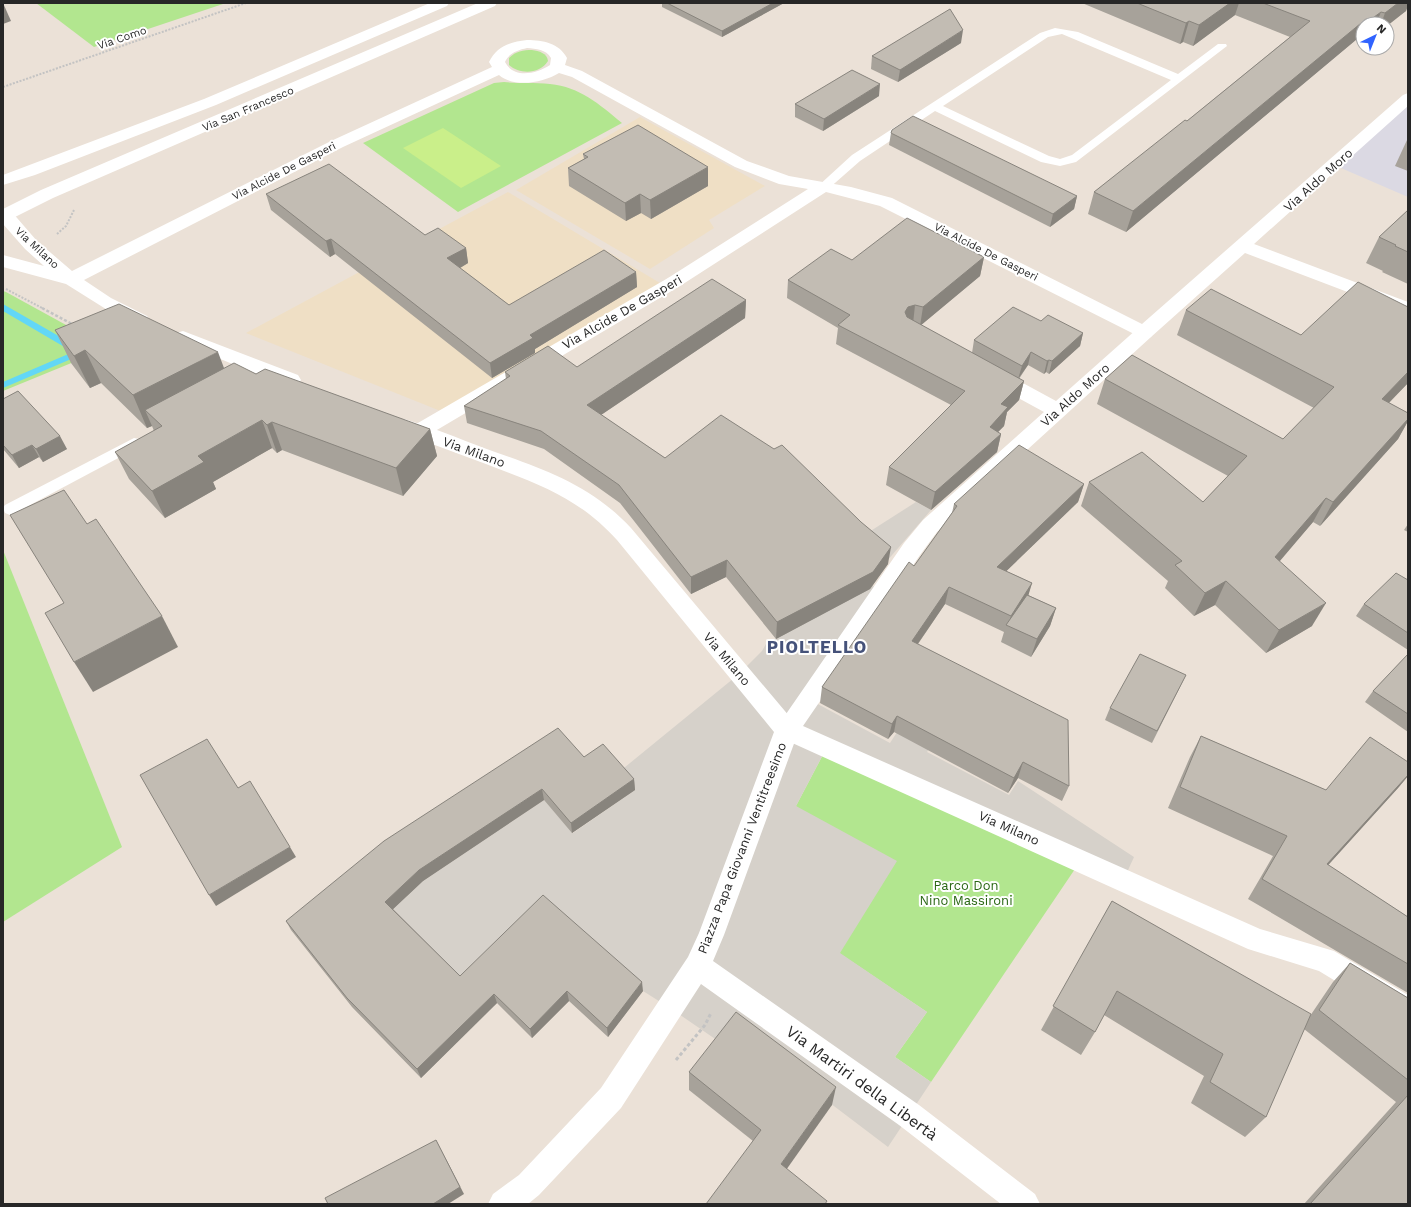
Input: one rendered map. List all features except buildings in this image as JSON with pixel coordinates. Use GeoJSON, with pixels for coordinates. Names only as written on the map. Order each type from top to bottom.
{"type":"FeatureCollection","features":[{"type":"Feature","properties":{"kind":"street","name":"Via San Francesco"},"geometry":{"type":"LineString","coordinates":[[3,180],[29,172],[210,102],[442,3]]}},
{"type":"Feature","properties":{"kind":"street","name":"Via San Francesco"},"geometry":{"type":"LineString","coordinates":[[4,214],[47,194],[222,120],[490,3]]}},
{"type":"Feature","properties":{"kind":"street"},"geometry":{"type":"LineString","coordinates":[[527,44],[538,45],[554,51],[559,58],[557,66],[544,74],[526,77],[511,75],[500,69],[497,62],[502,54],[510,48],[527,44]]}},
{"type":"Feature","properties":{"kind":"street","name":"Via Alcide De Gasperi"},"geometry":{"type":"LineString","coordinates":[[557,66],[577,74],[741,164],[785,180],[863,195],[901,209],[1144,333]]}},
{"type":"Feature","properties":{"kind":"street","name":"Via Alcide De Gasperi"},"geometry":{"type":"LineString","coordinates":[[71,279],[337,144],[500,69]]}},
{"type":"Feature","properties":{"kind":"street","name":"Via Aldo Moro"},"geometry":{"type":"LineString","coordinates":[[787,730],[912,549],[930,526],[1408,98]]}},
{"type":"Feature","properties":{"kind":"street","name":"Via Alcide De Gasperi"},"geometry":{"type":"LineString","coordinates":[[418,432],[674,282],[823,187]]}},
{"type":"Feature","properties":{"kind":"street","name":"Via Milano"},"geometry":{"type":"LineString","coordinates":[[4,214],[27,241],[71,279],[120,310],[162,329],[215,350],[261,375],[310,388]]}},
{"type":"Feature","properties":{"kind":"street"},"geometry":{"type":"LineString","coordinates":[[1243,246],[1408,309]]}},
{"type":"Feature","properties":{"kind":"street","name":"Via Milano"},"geometry":{"type":"LineString","coordinates":[[3,261],[71,279]]}},
{"type":"Feature","properties":{"kind":"street"},"geometry":{"type":"LineString","coordinates":[[982,369],[1058,410]]}},
{"type":"Feature","properties":{"kind":"street","name":"Via Milano"},"geometry":{"type":"LineString","coordinates":[[389,420],[550,480],[572,491],[598,508],[624,534],[787,730],[835,750],[1257,940],[1325,960],[1408,1010]]}},
{"type":"Feature","properties":{"kind":"street","name":"Piazza Papa Giovanni Ventitreesimo"},"geometry":{"type":"LineString","coordinates":[[503,1204],[529,1186],[611,1098],[697,966],[711,934],[787,730]]}},
{"type":"Feature","properties":{"kind":"street","name":"Via Martiri della Libertà"},"geometry":{"type":"LineString","coordinates":[[697,966],[909,1115],[1025,1204]]}},
{"type":"Feature","properties":{"kind":"lane"},"geometry":{"type":"LineString","coordinates":[[823,187],[856,158],[1044,35],[1056,31],[1074,34],[1179,78]]}},
{"type":"Feature","properties":{"kind":"lane"},"geometry":{"type":"LineString","coordinates":[[935,107],[1045,159],[1059,163],[1066,162],[1076,158],[1222,46]]}},
{"type":"Feature","properties":{"kind":"lane"},"geometry":{"type":"LineString","coordinates":[[10,509],[149,435]]}},
{"type":"Feature","properties":{"kind":"path","name":"Via Como"},"geometry":{"type":"LineString","coordinates":[[3,87],[246,3]]}},
{"type":"Feature","properties":{"kind":"path"},"geometry":{"type":"LineString","coordinates":[[3,287],[76,326]]}},
{"type":"Feature","properties":{"kind":"shaded area"},"geometry":{"type":"Polygon","coordinates":[[[1408,98],[1408,197],[1334,165],[1408,98]]]}},
{"type":"Feature","properties":{"kind":"shaded area"},"geometry":{"type":"Polygon","coordinates":[[[640,117],[765,186],[709,220],[714,228],[650,269],[516,190],[640,117]]]}},
{"type":"Feature","properties":{"kind":"shaded area"},"geometry":{"type":"Polygon","coordinates":[[[508,192],[660,283],[443,412],[246,333],[508,192]]]}},
{"type":"Feature","properties":{"kind":"shaded area"},"geometry":{"type":"Polygon","coordinates":[[[916,502],[931,510],[886,562],[858,539],[916,502]]]}},
{"type":"Feature","properties":{"kind":"shaded area"},"geometry":{"type":"Polygon","coordinates":[[[872,585],[894,604],[814,702],[890,743],[899,729],[931,746],[927,752],[1009,795],[1018,781],[1134,857],[1124,879],[827,747],[796,806],[897,861],[840,953],[927,1012],[895,1057],[931,1082],[888,1147],[735,1031],[724,1045],[643,991],[546,905],[464,985],[390,912],[423,881],[544,800],[573,833],[635,790],[619,772],[739,674],[762,651],[766,644],[872,585]]]}},
{"type":"Feature","properties":{"kind":"green space"},"geometry":{"type":"Polygon","coordinates":[[[36,3],[226,3],[94,47],[36,3]]]}},
{"type":"Feature","properties":{"kind":"green space"},"geometry":{"type":"Polygon","coordinates":[[[532,50],[542,53],[547,58],[548,61],[540,69],[524,72],[509,65],[509,58],[517,52],[532,50]]]}},
{"type":"Feature","properties":{"kind":"green space"},"geometry":{"type":"Polygon","coordinates":[[[494,83],[544,83],[571,89],[597,103],[622,123],[458,212],[363,143],[494,83]]]}},
{"type":"Feature","properties":{"kind":"green space"},"geometry":{"type":"Polygon","coordinates":[[[443,128],[501,166],[461,188],[403,148],[443,128]]]}},
{"type":"Feature","properties":{"kind":"green space"},"geometry":{"type":"Polygon","coordinates":[[[3,291],[6,292],[108,348],[3,391],[3,291]]]}},
{"type":"Feature","properties":{"kind":"green space"},"geometry":{"type":"Polygon","coordinates":[[[3,550],[122,847],[3,922],[3,550]]]}},
{"type":"Feature","properties":{"kind":"green space","name":"Parco Don Nino Massironi"},"geometry":{"type":"Polygon","coordinates":[[[827,747],[1077,866],[931,1082],[895,1057],[927,1012],[839,953],[796,806],[827,747]]]}},
{"type":"Feature","properties":{"kind":"waterway"},"geometry":{"type":"LineString","coordinates":[[3,307],[80,352],[3,385]]}},
{"type":"Feature","properties":{"kind":"district","name":"PIOLTELLO"},"geometry":{"type":"Point","coordinates":[817,647]}}]}
